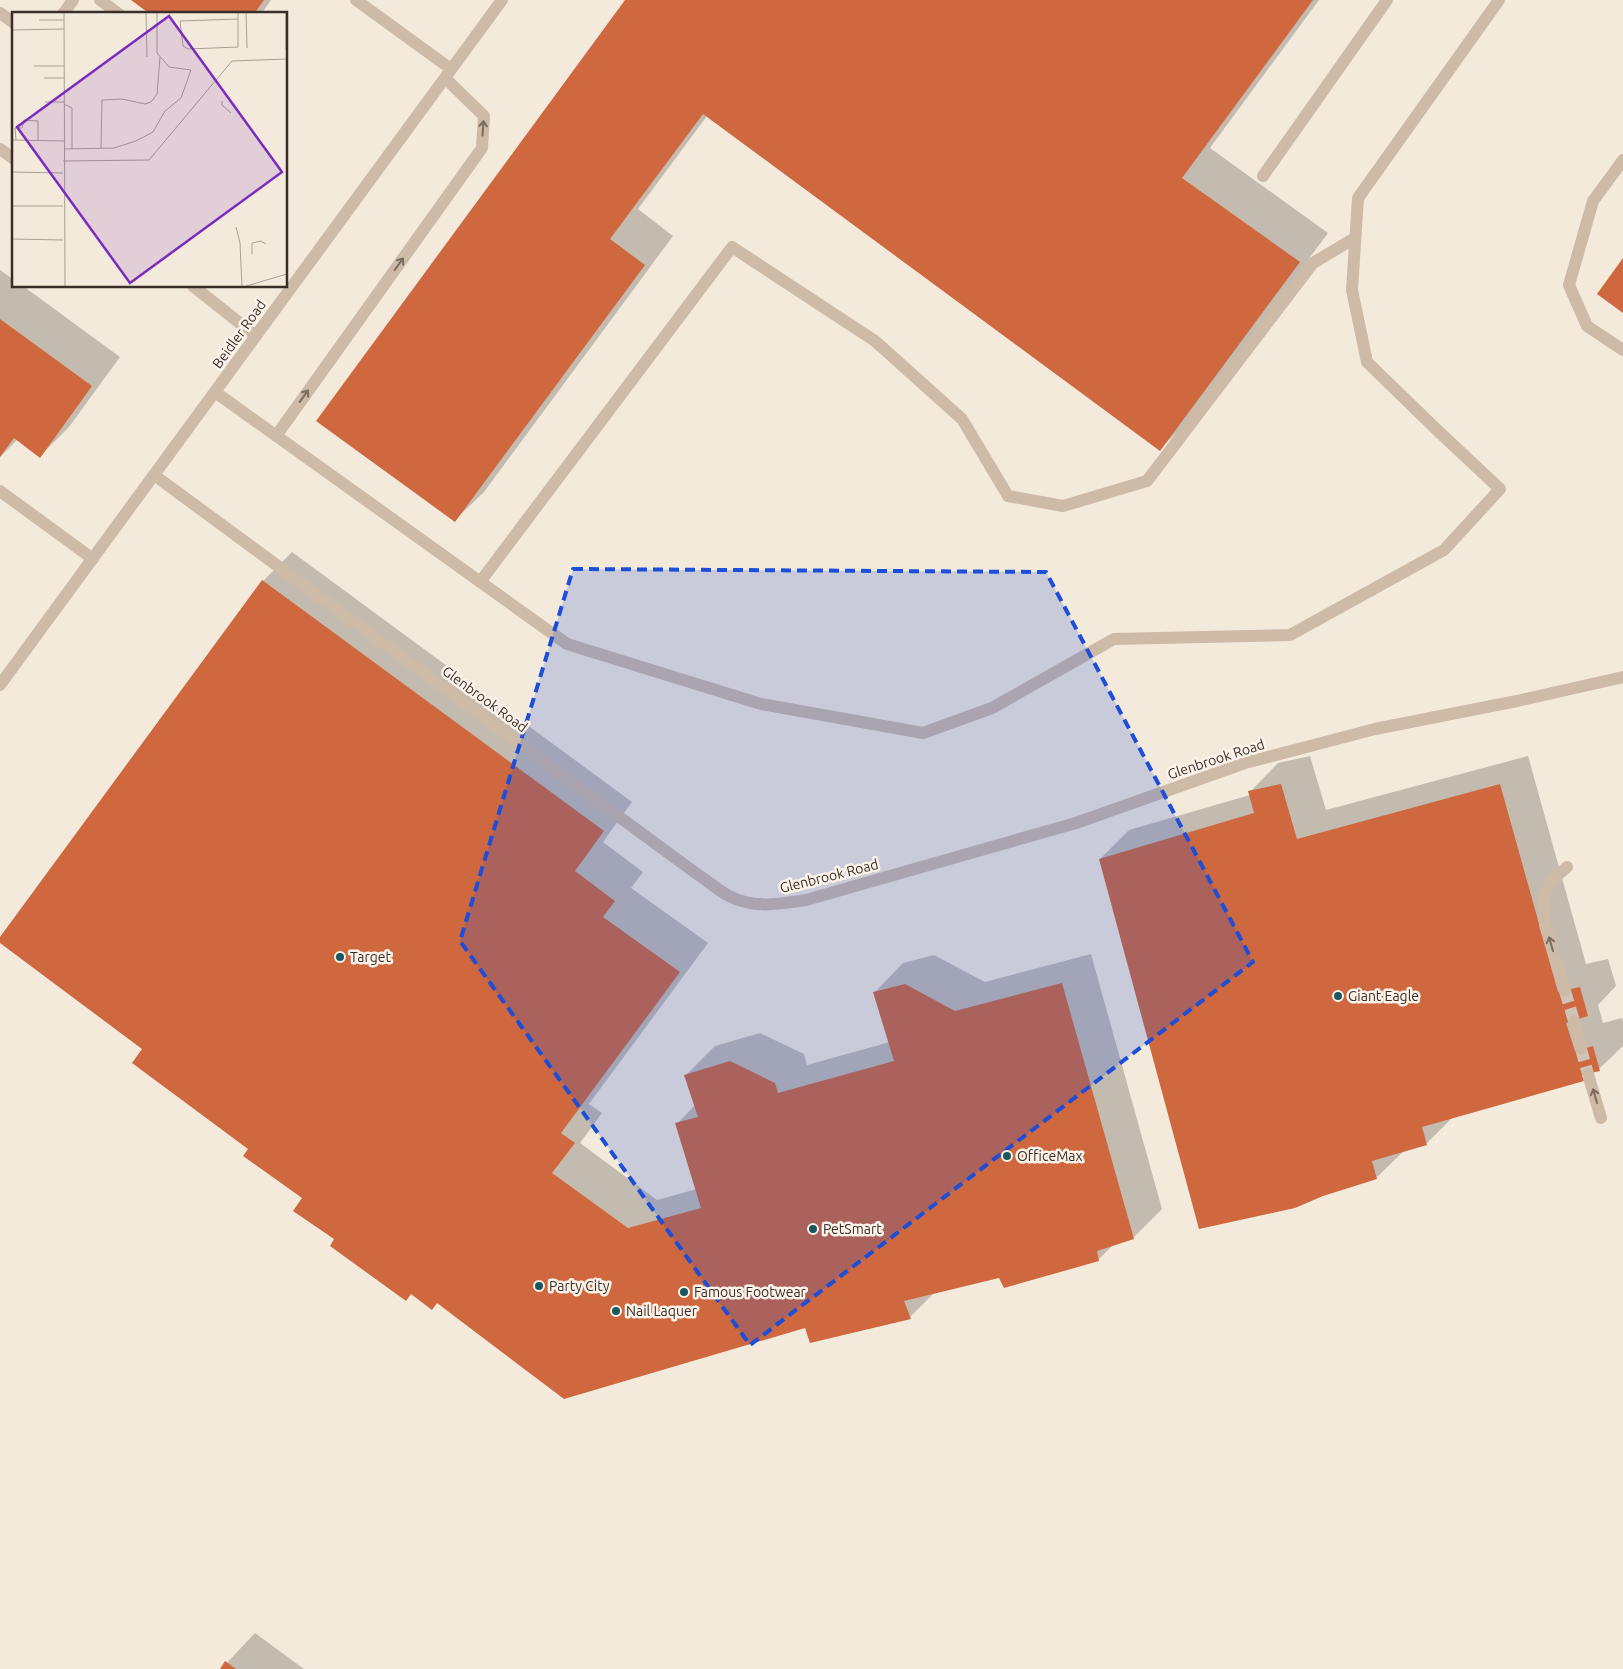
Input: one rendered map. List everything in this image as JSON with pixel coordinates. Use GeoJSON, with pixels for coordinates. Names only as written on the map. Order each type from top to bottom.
{"type":"FeatureCollection","features":[{"type":"Feature","properties":{"kind":"street"},"geometry":{"type":"LineString","coordinates":[[64,12],[73,0]]}},
{"type":"Feature","properties":{"kind":"street"},"geometry":{"type":"LineString","coordinates":[[100,0],[116,12]]}},
{"type":"Feature","properties":{"kind":"street"},"geometry":{"type":"LineString","coordinates":[[276,436],[482,148],[484,116],[448,74],[356,0]]}},
{"type":"Feature","properties":{"kind":"street","name":"Beidler Road"},"geometry":{"type":"LineString","coordinates":[[0,685],[502,0]]}},
{"type":"Feature","properties":{"kind":"street"},"geometry":{"type":"LineString","coordinates":[[1262,176],[1387,0]]}},
{"type":"Feature","properties":{"kind":"street"},"geometry":{"type":"LineString","coordinates":[[215,392],[567,644],[761,704],[923,733],[992,708],[1114,639],[1290,635],[1444,550],[1500,490],[1367,362],[1352,290],[1358,198],[1499,0]]}},
{"type":"Feature","properties":{"kind":"street"},"geometry":{"type":"LineString","coordinates":[[0,13],[12,22]]}},
{"type":"Feature","properties":{"kind":"street"},"geometry":{"type":"LineString","coordinates":[[0,149],[12,158]]}},
{"type":"Feature","properties":{"kind":"street"},"geometry":{"type":"LineString","coordinates":[[1623,160],[1593,201],[1570,285],[1587,326],[1623,350]]}},
{"type":"Feature","properties":{"kind":"street"},"geometry":{"type":"LineString","coordinates":[[480,582],[732,247],[875,341],[962,419],[1008,496],[1063,506],[1146,481],[1313,263],[1355,238]]}},
{"type":"Feature","properties":{"kind":"street"},"geometry":{"type":"LineString","coordinates":[[195,288],[256,336]]}},
{"type":"Feature","properties":{"kind":"street","name":"Glenbrook Road"},"geometry":{"type":"LineString","coordinates":[[154,475],[697,874],[730,896],[756,904],[779,904],[806,900],[1076,822],[1245,763],[1366,731],[1517,701],[1623,676]]}},
{"type":"Feature","properties":{"kind":"street"},"geometry":{"type":"LineString","coordinates":[[0,491],[93,559]]}},
{"type":"Feature","properties":{"kind":"street"},"geometry":{"type":"LineString","coordinates":[[1565,991],[1545,925],[1543,896],[1552,880],[1567,867]]}},
{"type":"Feature","properties":{"kind":"street"},"geometry":{"type":"LineString","coordinates":[[1574,1021],[1581,1049]]}},
{"type":"Feature","properties":{"kind":"street"},"geometry":{"type":"LineString","coordinates":[[1588,1074],[1601,1118]]}},
{"type":"Feature","properties":{"kind":"highlighted area"},"geometry":{"type":"Polygon","coordinates":[[[573,569],[1046,572],[1253,962],[750,1345],[460,941],[573,569]]]}},
{"type":"Feature","properties":{"kind":"building"},"geometry":{"type":"Polygon","coordinates":[[[131,0],[264,0],[255,12],[147,12],[131,0]]]}},
{"type":"Feature","properties":{"kind":"building"},"geometry":{"type":"Polygon","coordinates":[[[625,0],[1313,0],[1182,178],[1300,262],[1160,451],[703,114],[610,239],[645,265],[455,522],[316,421],[625,0]]]}},
{"type":"Feature","properties":{"kind":"building"},"geometry":{"type":"Polygon","coordinates":[[[1623,258],[1623,313],[1597,294],[1623,258]]]}},
{"type":"Feature","properties":{"kind":"building"},"geometry":{"type":"Polygon","coordinates":[[[0,319],[92,386],[40,458],[14,438],[0,457],[0,319]]]}},
{"type":"Feature","properties":{"kind":"building"},"geometry":{"type":"Polygon","coordinates":[[[262,580],[604,831],[575,871],[615,901],[603,917],[680,972],[561,1133],[575,1143],[552,1173],[628,1228],[701,1208],[675,1123],[698,1117],[684,1075],[730,1061],[775,1083],[778,1093],[894,1061],[873,992],[905,984],[955,1011],[1062,983],[1134,1239],[1097,1251],[1099,1261],[1004,1288],[999,1278],[904,1301],[911,1319],[810,1343],[805,1328],[564,1399],[437,1303],[432,1310],[411,1294],[406,1301],[330,1246],[334,1239],[293,1211],[302,1198],[243,1156],[248,1149],[132,1063],[142,1049],[0,943],[0,937],[262,580]]]}},
{"type":"Feature","properties":{"kind":"building"},"geometry":{"type":"Polygon","coordinates":[[[1281,784],[1297,839],[1500,784],[1558,992],[1580,987],[1588,1016],[1566,1023],[1575,1051],[1593,1046],[1600,1071],[1582,1075],[1584,1081],[1422,1127],[1427,1145],[1372,1161],[1377,1179],[1323,1196],[1295,1208],[1199,1229],[1099,859],[1254,813],[1248,791],[1281,784]]]}},
{"type":"Feature","properties":{"kind":"building"},"geometry":{"type":"Polygon","coordinates":[[[225,1661],[236,1669],[220,1669],[225,1661]]]}},
{"type":"Feature","properties":{"kind":"tunnel"},"geometry":{"type":"LineString","coordinates":[[1565,991],[1574,1021]]}},
{"type":"Feature","properties":{"kind":"tunnel"},"geometry":{"type":"LineString","coordinates":[[1581,1049],[1588,1074]]}},
{"type":"Feature","properties":{"kind":"place","name":"Target"},"geometry":{"type":"Point","coordinates":[340,957]}},
{"type":"Feature","properties":{"kind":"place","name":"Giant Eagle"},"geometry":{"type":"Point","coordinates":[1338,996]}},
{"type":"Feature","properties":{"kind":"place","name":"OfficeMax"},"geometry":{"type":"Point","coordinates":[1007,1156]}},
{"type":"Feature","properties":{"kind":"place","name":"PetSmart"},"geometry":{"type":"Point","coordinates":[813,1229]}},
{"type":"Feature","properties":{"kind":"place","name":"Party City"},"geometry":{"type":"Point","coordinates":[539,1286]}},
{"type":"Feature","properties":{"kind":"place","name":"Famous Footwear"},"geometry":{"type":"Point","coordinates":[684,1292]}},
{"type":"Feature","properties":{"kind":"place","name":"Nail Laquer"},"geometry":{"type":"Point","coordinates":[616,1311]}}]}
